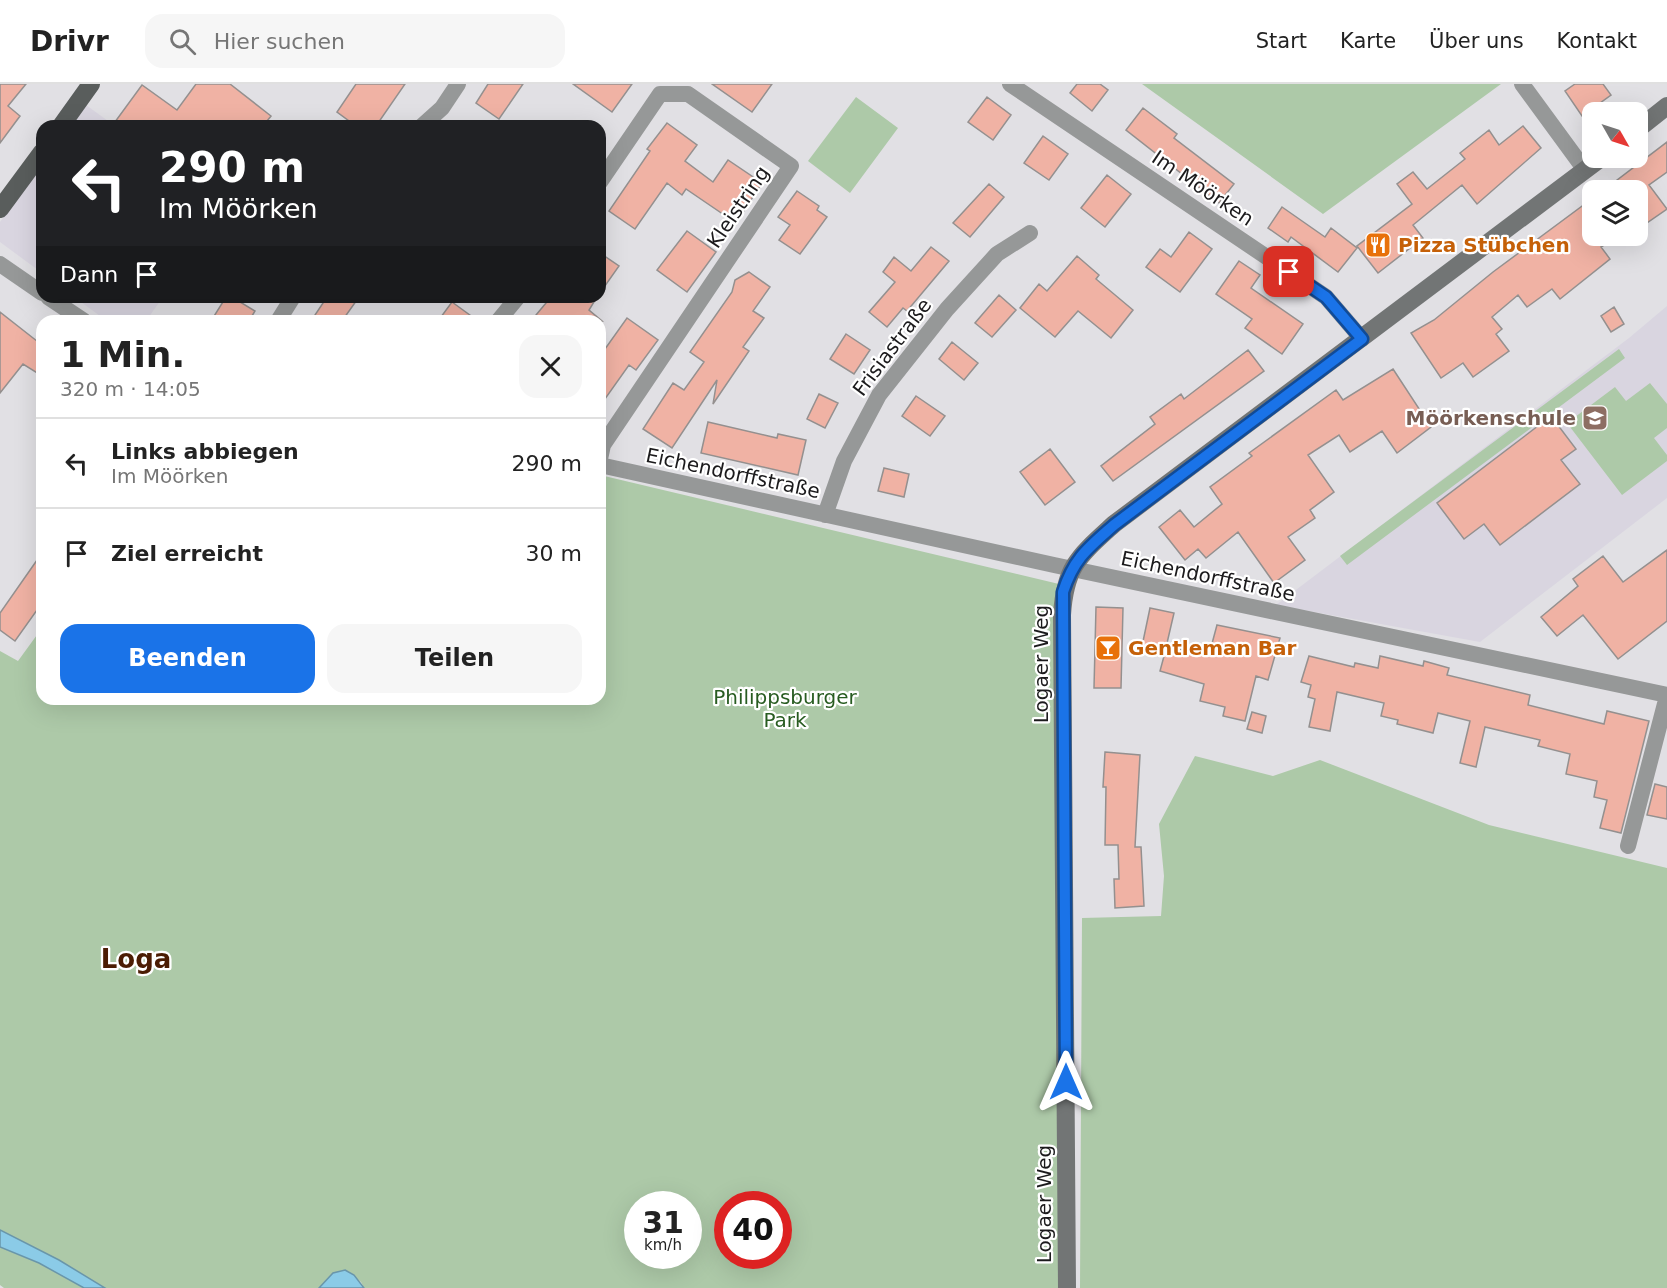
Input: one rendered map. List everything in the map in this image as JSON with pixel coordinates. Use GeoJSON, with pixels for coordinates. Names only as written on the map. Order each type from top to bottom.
{"type":"FeatureCollection","features":[{"type":"Feature","properties":{"kind":"main road"},"geometry":{"type":"LineString","coordinates":[[65,120],[92,84]]}},
{"type":"Feature","properties":{"kind":"main road"},"geometry":{"type":"LineString","coordinates":[[0,209],[36,160]]}},
{"type":"Feature","properties":{"kind":"street"},"geometry":{"type":"LineString","coordinates":[[429,120],[442,108],[458,84]]}},
{"type":"Feature","properties":{"kind":"street","name":"Im Möörken"},"geometry":{"type":"LineString","coordinates":[[1010,84],[1326,297],[1362,339]]}},
{"type":"Feature","properties":{"kind":"street"},"geometry":{"type":"LineString","coordinates":[[1522,84],[1585,170]]}},
{"type":"Feature","properties":{"kind":"street","name":"Kleistring"},"geometry":{"type":"LineString","coordinates":[[606,173],[660,94],[688,94],[791,166],[606,441]]}},
{"type":"Feature","properties":{"kind":"street"},"geometry":{"type":"LineString","coordinates":[[1648,121],[1667,106]]}},
{"type":"Feature","properties":{"kind":"street","name":"Logaer Weg"},"geometry":{"type":"LineString","coordinates":[[1067,1288],[1062,615],[1063,592],[1071,569],[1089,547],[1114,525],[1588,168]]}},
{"type":"Feature","properties":{"kind":"street","name":"Frisiastraße"},"geometry":{"type":"LineString","coordinates":[[825,515],[844,461],[879,395],[947,309],[997,254],[1030,233]]}},
{"type":"Feature","properties":{"kind":"street"},"geometry":{"type":"LineString","coordinates":[[0,264],[36,289]]}},
{"type":"Feature","properties":{"kind":"street"},"geometry":{"type":"LineString","coordinates":[[57,303],[75,315]]}},
{"type":"Feature","properties":{"kind":"street"},"geometry":{"type":"LineString","coordinates":[[503,315],[513,303]]}},
{"type":"Feature","properties":{"kind":"street","name":"Eichendorffstraße"},"geometry":{"type":"LineString","coordinates":[[606,466],[1071,569],[1667,695],[1628,846]]}},
{"type":"Feature","properties":{"kind":"shaded area"},"geometry":{"type":"Polygon","coordinates":[[[86,105],[107,120],[75,120],[86,105]]]}},
{"type":"Feature","properties":{"kind":"shaded area"},"geometry":{"type":"Polygon","coordinates":[[[36,173],[36,269],[0,242],[0,222],[36,173]]]}},
{"type":"Feature","properties":{"kind":"shaded area"},"geometry":{"type":"Polygon","coordinates":[[[82,303],[159,303],[150,315],[99,315],[82,303]]]}},
{"type":"Feature","properties":{"kind":"shaded area","name":"Möörkenschule"},"geometry":{"type":"Polygon","coordinates":[[[1667,306],[1667,498],[1480,642],[1276,605],[1629,338],[1667,306]]]}},
{"type":"Feature","properties":{"kind":"green space"},"geometry":{"type":"Polygon","coordinates":[[[1142,84],[1501,84],[1323,214],[1142,84]]]}},
{"type":"Feature","properties":{"kind":"green space"},"geometry":{"type":"Polygon","coordinates":[[[856,97],[898,128],[850,193],[808,161],[856,97]]]}},
{"type":"Feature","properties":{"kind":"green space"},"geometry":{"type":"Polygon","coordinates":[[[1619,349],[1625,358],[1347,565],[1340,556],[1619,349]]]}},
{"type":"Feature","properties":{"kind":"green space"},"geometry":{"type":"Polygon","coordinates":[[[1650,383],[1667,404],[1667,428],[1654,438],[1667,455],[1667,461],[1622,495],[1567,423],[1615,387],[1626,401],[1650,383]]]}},
{"type":"Feature","properties":{"kind":"green space","name":"Philippsburger Park"},"geometry":{"type":"Polygon","coordinates":[[[606,476],[1059,584],[1060,1288],[364,1288],[361,1282],[345,1270],[333,1273],[319,1288],[105,1288],[59,1260],[0,1230],[0,651],[18,661],[36,636],[36,705],[606,705],[606,476]]]}},
{"type":"Feature","properties":{"kind":"green space"},"geometry":{"type":"Polygon","coordinates":[[[1195,756],[1273,776],[1320,760],[1489,825],[1667,868],[1667,1288],[1080,1288],[1082,918],[1161,916],[1164,876],[1159,824],[1195,756]]]}},
{"type":"Feature","properties":{"kind":"green space"},"geometry":{"type":"Polygon","coordinates":[[[0,1247],[39,1263],[84,1288],[4,1288],[0,1285],[0,1247]]]}},
{"type":"Feature","properties":{"kind":"water"},"geometry":{"type":"Polygon","coordinates":[[[0,1230],[59,1260],[105,1288],[84,1288],[39,1263],[0,1247],[0,1230]]]}},
{"type":"Feature","properties":{"kind":"water"},"geometry":{"type":"Polygon","coordinates":[[[345,1270],[354,1275],[364,1288],[319,1288],[333,1273],[345,1270]]]}},
{"type":"Feature","properties":{"kind":"building"},"geometry":{"type":"Polygon","coordinates":[[[0,84],[26,84],[8,106],[20,116],[0,143],[0,84]]]}},
{"type":"Feature","properties":{"kind":"building"},"geometry":{"type":"Polygon","coordinates":[[[196,84],[230,84],[271,116],[268,120],[116,120],[142,85],[177,110],[196,84]]]}},
{"type":"Feature","properties":{"kind":"building"},"geometry":{"type":"Polygon","coordinates":[[[356,84],[405,84],[380,120],[348,120],[337,112],[356,84]]]}},
{"type":"Feature","properties":{"kind":"building"},"geometry":{"type":"Polygon","coordinates":[[[488,84],[523,84],[499,119],[476,103],[488,84]]]}},
{"type":"Feature","properties":{"kind":"building"},"geometry":{"type":"Polygon","coordinates":[[[573,84],[632,84],[612,112],[573,84]]]}},
{"type":"Feature","properties":{"kind":"building"},"geometry":{"type":"Polygon","coordinates":[[[712,84],[772,84],[752,112],[712,84]]]}},
{"type":"Feature","properties":{"kind":"building"},"geometry":{"type":"Polygon","coordinates":[[[1077,84],[1100,84],[1108,90],[1092,111],[1070,93],[1077,84]]]}},
{"type":"Feature","properties":{"kind":"building"},"geometry":{"type":"Polygon","coordinates":[[[1575,84],[1603,84],[1611,95],[1601,102],[1582,102],[1582,116],[1565,91],[1575,84]]]}},
{"type":"Feature","properties":{"kind":"building"},"geometry":{"type":"Polygon","coordinates":[[[987,97],[1011,115],[993,140],[968,122],[987,97]]]}},
{"type":"Feature","properties":{"kind":"building"},"geometry":{"type":"Polygon","coordinates":[[[1143,108],[1177,134],[1174,138],[1234,184],[1219,203],[1126,130],[1143,108]]]}},
{"type":"Feature","properties":{"kind":"building"},"geometry":{"type":"Polygon","coordinates":[[[667,123],[697,145],[685,161],[713,182],[728,160],[762,183],[736,223],[686,189],[682,195],[667,183],[635,229],[609,211],[650,151],[647,149],[667,123]]]}},
{"type":"Feature","properties":{"kind":"building"},"geometry":{"type":"Polygon","coordinates":[[[1523,126],[1541,148],[1477,204],[1462,185],[1413,225],[1423,238],[1378,273],[1357,246],[1412,204],[1397,184],[1413,172],[1427,189],[1465,159],[1460,153],[1489,130],[1499,145],[1523,126]]]}},
{"type":"Feature","properties":{"kind":"building"},"geometry":{"type":"Polygon","coordinates":[[[1043,136],[1068,154],[1049,180],[1024,163],[1043,136]]]}},
{"type":"Feature","properties":{"kind":"building"},"geometry":{"type":"Polygon","coordinates":[[[1667,142],[1667,172],[1649,185],[1667,209],[1648,222],[1648,180],[1617,180],[1633,168],[1648,168],[1648,156],[1667,142]]]}},
{"type":"Feature","properties":{"kind":"building"},"geometry":{"type":"Polygon","coordinates":[[[1107,175],[1131,194],[1105,227],[1081,208],[1107,175]]]}},
{"type":"Feature","properties":{"kind":"building"},"geometry":{"type":"Polygon","coordinates":[[[989,184],[1004,197],[970,237],[953,223],[989,184]]]}},
{"type":"Feature","properties":{"kind":"building"},"geometry":{"type":"Polygon","coordinates":[[[797,191],[819,206],[817,210],[827,217],[800,254],[779,240],[790,225],[778,217],[797,191]]]}},
{"type":"Feature","properties":{"kind":"building"},"geometry":{"type":"Polygon","coordinates":[[[1582,206],[1582,246],[1603,246],[1601,247],[1610,259],[1560,299],[1552,289],[1527,307],[1518,295],[1492,317],[1502,329],[1496,334],[1509,351],[1473,377],[1463,363],[1441,378],[1411,333],[1434,320],[1493,272],[1582,206]]]}},
{"type":"Feature","properties":{"kind":"building"},"geometry":{"type":"Polygon","coordinates":[[[1282,207],[1325,237],[1331,228],[1357,248],[1338,272],[1291,237],[1288,242],[1268,228],[1282,207]]]}},
{"type":"Feature","properties":{"kind":"building"},"geometry":{"type":"Polygon","coordinates":[[[687,231],[716,252],[687,292],[657,270],[687,231]]]}},
{"type":"Feature","properties":{"kind":"building"},"geometry":{"type":"Polygon","coordinates":[[[1189,232],[1212,249],[1180,292],[1146,267],[1160,249],[1171,257],[1189,232]]]}},
{"type":"Feature","properties":{"kind":"building"},"geometry":{"type":"Polygon","coordinates":[[[931,247],[949,261],[907,311],[903,308],[887,327],[869,312],[895,282],[883,272],[894,257],[911,271],[931,247]]]}},
{"type":"Feature","properties":{"kind":"building"},"geometry":{"type":"Polygon","coordinates":[[[1077,256],[1099,275],[1096,279],[1133,310],[1111,338],[1078,311],[1055,337],[1020,308],[1039,284],[1047,291],[1077,256]]]}},
{"type":"Feature","properties":{"kind":"building"},"geometry":{"type":"Polygon","coordinates":[[[606,257],[619,266],[606,284],[606,257]]]}},
{"type":"Feature","properties":{"kind":"building"},"geometry":{"type":"Polygon","coordinates":[[[1239,261],[1260,275],[1251,288],[1303,324],[1282,354],[1245,328],[1252,319],[1216,294],[1239,261]]]}},
{"type":"Feature","properties":{"kind":"building"},"geometry":{"type":"Polygon","coordinates":[[[749,272],[770,287],[753,311],[764,318],[743,347],[749,351],[713,404],[717,380],[672,448],[643,429],[673,383],[684,390],[704,362],[690,352],[732,292],[735,280],[749,272]]]}},
{"type":"Feature","properties":{"kind":"building"},"geometry":{"type":"Polygon","coordinates":[[[999,295],[1016,310],[992,337],[975,323],[999,295]]]}},
{"type":"Feature","properties":{"kind":"building"},"geometry":{"type":"Polygon","coordinates":[[[222,303],[242,303],[255,311],[253,315],[215,315],[222,303]]]}},
{"type":"Feature","properties":{"kind":"building"},"geometry":{"type":"Polygon","coordinates":[[[323,303],[355,303],[346,315],[315,315],[323,303]]]}},
{"type":"Feature","properties":{"kind":"building"},"geometry":{"type":"Polygon","coordinates":[[[453,303],[470,315],[442,315],[453,303]]]}},
{"type":"Feature","properties":{"kind":"building"},"geometry":{"type":"Polygon","coordinates":[[[546,303],[593,303],[589,310],[595,315],[536,315],[546,303]]]}},
{"type":"Feature","properties":{"kind":"building"},"geometry":{"type":"Polygon","coordinates":[[[1614,307],[1624,324],[1611,332],[1601,316],[1614,307]]]}},
{"type":"Feature","properties":{"kind":"building"},"geometry":{"type":"Polygon","coordinates":[[[0,312],[36,340],[36,372],[23,364],[0,393],[0,312]]]}},
{"type":"Feature","properties":{"kind":"building"},"geometry":{"type":"Polygon","coordinates":[[[627,318],[658,340],[636,370],[629,365],[606,398],[606,348],[627,318]]]}},
{"type":"Feature","properties":{"kind":"building"},"geometry":{"type":"Polygon","coordinates":[[[846,334],[870,350],[854,374],[830,359],[846,334]]]}},
{"type":"Feature","properties":{"kind":"building"},"geometry":{"type":"Polygon","coordinates":[[[952,342],[978,363],[964,380],[939,359],[952,342]]]}},
{"type":"Feature","properties":{"kind":"building"},"geometry":{"type":"Polygon","coordinates":[[[1248,350],[1264,371],[1113,481],[1101,466],[1155,424],[1150,417],[1181,394],[1184,399],[1248,350]]]}},
{"type":"Feature","properties":{"kind":"building"},"geometry":{"type":"Polygon","coordinates":[[[1393,369],[1431,427],[1397,453],[1382,431],[1350,452],[1339,435],[1308,455],[1334,492],[1310,510],[1315,518],[1288,537],[1305,560],[1274,583],[1238,532],[1206,558],[1198,549],[1185,560],[1159,527],[1180,510],[1194,527],[1222,504],[1210,487],[1252,456],[1249,453],[1336,390],[1343,400],[1393,369]]]}},
{"type":"Feature","properties":{"kind":"building"},"geometry":{"type":"Polygon","coordinates":[[[819,394],[838,403],[825,428],[807,419],[819,394]]]}},
{"type":"Feature","properties":{"kind":"building"},"geometry":{"type":"Polygon","coordinates":[[[916,396],[945,416],[930,436],[902,416],[916,396]]]}},
{"type":"Feature","properties":{"kind":"building"},"geometry":{"type":"Polygon","coordinates":[[[1551,416],[1576,449],[1561,460],[1580,484],[1500,545],[1484,524],[1464,539],[1437,503],[1551,416]]]}},
{"type":"Feature","properties":{"kind":"building"},"geometry":{"type":"Polygon","coordinates":[[[708,422],[777,438],[778,434],[806,440],[798,475],[701,453],[708,422]]]}},
{"type":"Feature","properties":{"kind":"building"},"geometry":{"type":"Polygon","coordinates":[[[1050,449],[1075,482],[1045,505],[1020,472],[1050,449]]]}},
{"type":"Feature","properties":{"kind":"building"},"geometry":{"type":"Polygon","coordinates":[[[884,468],[909,474],[904,497],[878,491],[884,468]]]}},
{"type":"Feature","properties":{"kind":"building"},"geometry":{"type":"Polygon","coordinates":[[[1667,550],[1667,621],[1618,659],[1583,615],[1557,636],[1541,617],[1578,586],[1573,579],[1603,556],[1623,582],[1667,550]]]}},
{"type":"Feature","properties":{"kind":"building"},"geometry":{"type":"Polygon","coordinates":[[[36,562],[36,611],[15,641],[0,630],[0,613],[36,562]]]}},
{"type":"Feature","properties":{"kind":"building","name":"Gentleman Bar"},"geometry":{"type":"Polygon","coordinates":[[[1096,607],[1123,608],[1121,688],[1094,688],[1096,607]]]}},
{"type":"Feature","properties":{"kind":"building"},"geometry":{"type":"Polygon","coordinates":[[[1150,608],[1174,613],[1164,656],[1141,651],[1150,608]]]}},
{"type":"Feature","properties":{"kind":"building"},"geometry":{"type":"Polygon","coordinates":[[[1217,625],[1280,638],[1268,680],[1256,676],[1245,721],[1223,716],[1225,707],[1200,701],[1204,684],[1160,671],[1167,645],[1197,654],[1198,648],[1210,651],[1217,625]]]}},
{"type":"Feature","properties":{"kind":"building"},"geometry":{"type":"Polygon","coordinates":[[[1309,656],[1354,667],[1355,663],[1378,668],[1380,656],[1423,666],[1424,661],[1449,668],[1447,675],[1530,695],[1528,705],[1604,724],[1607,711],[1649,721],[1621,833],[1600,828],[1607,800],[1594,797],[1597,781],[1566,774],[1570,754],[1538,746],[1540,740],[1485,727],[1476,767],[1460,763],[1470,721],[1438,713],[1433,733],[1397,724],[1398,720],[1381,716],[1384,703],[1337,692],[1330,731],[1309,727],[1315,699],[1308,697],[1311,685],[1301,682],[1309,656]]]}},
{"type":"Feature","properties":{"kind":"building"},"geometry":{"type":"Polygon","coordinates":[[[1252,712],[1266,716],[1262,733],[1247,729],[1252,712]]]}},
{"type":"Feature","properties":{"kind":"building"},"geometry":{"type":"Polygon","coordinates":[[[1105,752],[1140,755],[1135,847],[1141,847],[1144,906],[1115,908],[1114,879],[1119,879],[1118,845],[1105,845],[1106,787],[1103,787],[1105,752]]]}},
{"type":"Feature","properties":{"kind":"building"},"geometry":{"type":"Polygon","coordinates":[[[1655,784],[1667,787],[1667,819],[1647,815],[1655,784]]]}},
{"type":"Feature","properties":{"kind":"place","name":"Pizza Stübchen"},"geometry":{"type":"Point","coordinates":[1378,245]}},
{"type":"Feature","properties":{"kind":"place","name":"Möörkenschule"},"geometry":{"type":"Point","coordinates":[1595,418]}},
{"type":"Feature","properties":{"kind":"place","name":"Gentleman Bar"},"geometry":{"type":"Point","coordinates":[1108,648]}},
{"type":"Feature","properties":{"kind":"district","name":"Loga"},"geometry":{"type":"Point","coordinates":[136,959]}},
{"type":"Feature","properties":{"kind":"route"},"geometry":{"type":"LineString","coordinates":[[1066,1082],[1063,592],[1071,569],[1089,547],[1114,525],[1362,339],[1326,297],[1289,272]]}}]}
